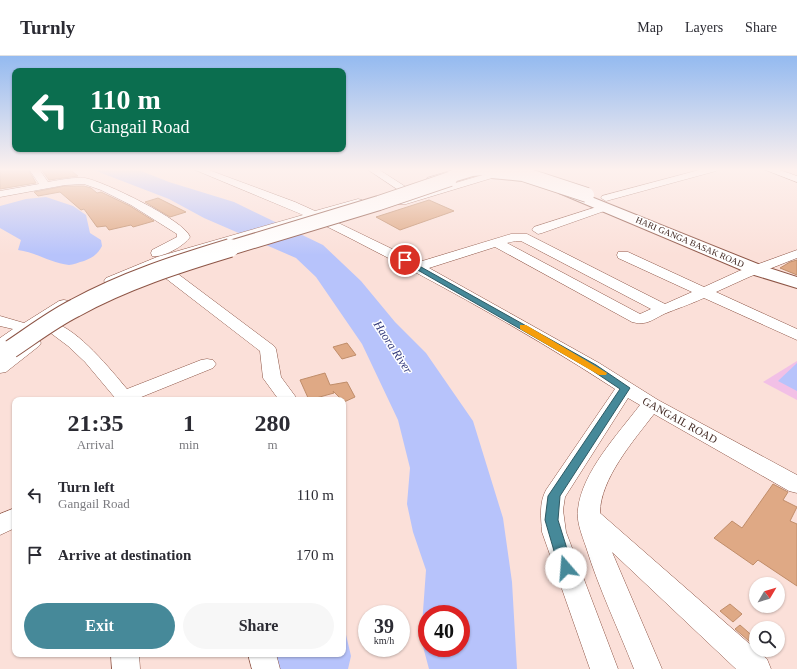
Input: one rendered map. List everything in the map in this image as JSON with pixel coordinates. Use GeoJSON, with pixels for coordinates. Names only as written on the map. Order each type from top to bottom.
{"type":"FeatureCollection","features":[{"type":"Feature","properties":{"kind":"main road"},"geometry":{"type":"LineString","coordinates":[[0,357],[33,333],[74,308],[133,280],[172,265],[393,198]]}},
{"type":"Feature","properties":{"kind":"main road"},"geometry":{"type":"LineString","coordinates":[[593,198],[797,282]]}},
{"type":"Feature","properties":{"kind":"main road","name":"HARI GANGA BASAK ROAD"},"geometry":{"type":"LineString","coordinates":[[594,198],[606,202]]}},
{"type":"Feature","properties":{"kind":"main road","name":"HARI GANGA BASAK ROAD"},"geometry":{"type":"LineString","coordinates":[[596,198],[763,268]]}},
{"type":"Feature","properties":{"kind":"street"},"geometry":{"type":"LineString","coordinates":[[3,339],[130,266],[181,240],[184,237],[183,233],[141,206],[123,198]]}},
{"type":"Feature","properties":{"kind":"street","name":"GANGAIL ROAD"},"geometry":{"type":"LineString","coordinates":[[274,198],[313,214],[327,225],[418,267],[593,367],[651,404],[797,485]]}},
{"type":"Feature","properties":{"kind":"street"},"geometry":{"type":"LineString","coordinates":[[92,289],[162,260],[313,214],[373,198]]}},
{"type":"Feature","properties":{"kind":"street"},"geometry":{"type":"LineString","coordinates":[[0,368],[45,335],[115,296],[169,274],[418,198]]}},
{"type":"Feature","properties":{"kind":"street"},"geometry":{"type":"LineString","coordinates":[[538,230],[620,198]]}},
{"type":"Feature","properties":{"kind":"street"},"geometry":{"type":"LineString","coordinates":[[418,267],[515,237],[526,239],[662,309]]}},
{"type":"Feature","properties":{"kind":"street"},"geometry":{"type":"LineString","coordinates":[[497,243],[637,319],[645,318],[662,309],[667,309],[703,292],[797,254]]}},
{"type":"Feature","properties":{"kind":"street"},"geometry":{"type":"LineString","coordinates":[[623,255],[797,335]]}},
{"type":"Feature","properties":{"kind":"street"},"geometry":{"type":"LineString","coordinates":[[169,274],[268,349],[272,378],[287,397]]}},
{"type":"Feature","properties":{"kind":"street"},"geometry":{"type":"LineString","coordinates":[[0,321],[26,327],[82,348],[122,395],[126,396],[207,364]]}},
{"type":"Feature","properties":{"kind":"street"},"geometry":{"type":"LineString","coordinates":[[3,339],[45,335]]}},
{"type":"Feature","properties":{"kind":"street"},"geometry":{"type":"LineString","coordinates":[[604,669],[554,532],[552,510],[554,496],[626,388]]}},
{"type":"Feature","properties":{"kind":"street"},"geometry":{"type":"LineString","coordinates":[[648,669],[603,562],[588,517],[588,506],[607,465],[620,444],[651,404]]}},
{"type":"Feature","properties":{"kind":"street"},"geometry":{"type":"LineString","coordinates":[[588,517],[757,669]]}},
{"type":"Feature","properties":{"kind":"street"},"geometry":{"type":"LineString","coordinates":[[0,525],[12,519]]}},
{"type":"Feature","properties":{"kind":"street"},"geometry":{"type":"LineString","coordinates":[[125,657],[126,669]]}},
{"type":"Feature","properties":{"kind":"street"},"geometry":{"type":"LineString","coordinates":[[263,657],[266,669]]}},
{"type":"Feature","properties":{"kind":"shaded area"},"geometry":{"type":"Polygon","coordinates":[[[797,361],[797,400],[763,382],[797,361]]]}},
{"type":"Feature","properties":{"kind":"water"},"geometry":{"type":"Polygon","coordinates":[[[48,198],[73,206],[86,215],[90,233],[101,240],[102,246],[99,251],[90,259],[69,265],[18,250],[21,240],[0,228],[0,206],[26,199],[48,198]]]}},
{"type":"Feature","properties":{"kind":"water","name":"Haora River"},"geometry":{"type":"Polygon","coordinates":[[[165,198],[220,198],[234,202],[323,245],[361,281],[395,322],[426,353],[473,421],[503,518],[512,582],[517,669],[429,669],[426,657],[470,657],[470,605],[423,605],[426,570],[413,532],[407,504],[410,468],[398,420],[362,344],[316,277],[296,258],[204,218],[165,198]]]}},
{"type":"Feature","properties":{"kind":"water"},"geometry":{"type":"Polygon","coordinates":[[[797,363],[797,391],[778,381],[797,363]]]}},
{"type":"Feature","properties":{"kind":"water"},"geometry":{"type":"Polygon","coordinates":[[[346,635],[351,656],[348,669],[275,669],[271,657],[346,657],[346,635]]]}},
{"type":"Feature","properties":{"kind":"building"},"geometry":{"type":"Polygon","coordinates":[[[67,198],[113,198],[130,206],[154,221],[133,227],[131,225],[109,230],[106,226],[97,227],[84,209],[81,210],[67,198]]]}},
{"type":"Feature","properties":{"kind":"building"},"geometry":{"type":"Polygon","coordinates":[[[158,198],[186,212],[170,217],[145,202],[158,198]]]}},
{"type":"Feature","properties":{"kind":"building"},"geometry":{"type":"Polygon","coordinates":[[[429,200],[454,211],[400,230],[376,217],[429,200]]]}},
{"type":"Feature","properties":{"kind":"building"},"geometry":{"type":"Polygon","coordinates":[[[797,260],[797,275],[780,268],[790,262],[797,260]]]}},
{"type":"Feature","properties":{"kind":"building"},"geometry":{"type":"Polygon","coordinates":[[[347,343],[356,355],[342,359],[333,347],[347,343]]]}},
{"type":"Feature","properties":{"kind":"building"},"geometry":{"type":"Polygon","coordinates":[[[325,373],[330,385],[347,382],[355,397],[346,401],[346,397],[339,397],[333,391],[334,393],[320,397],[308,397],[300,380],[325,373]]]}},
{"type":"Feature","properties":{"kind":"building"},"geometry":{"type":"Polygon","coordinates":[[[773,484],[788,492],[783,500],[797,507],[790,521],[797,524],[797,586],[758,560],[753,565],[714,538],[732,521],[742,528],[773,484]]]}},
{"type":"Feature","properties":{"kind":"building"},"geometry":{"type":"Polygon","coordinates":[[[730,604],[742,614],[733,622],[720,611],[730,604]]]}},
{"type":"Feature","properties":{"kind":"building"},"geometry":{"type":"Polygon","coordinates":[[[740,625],[749,633],[749,641],[735,629],[740,625]]]}},
{"type":"Feature","properties":{"kind":"slow traffic"},"geometry":{"type":"LineString","coordinates":[[523,327],[602,373]]}},
{"type":"Feature","properties":{"kind":"route"},"geometry":{"type":"LineString","coordinates":[[405,260],[593,367],[626,388],[554,496],[552,520],[554,532],[566,568]]}}]}
